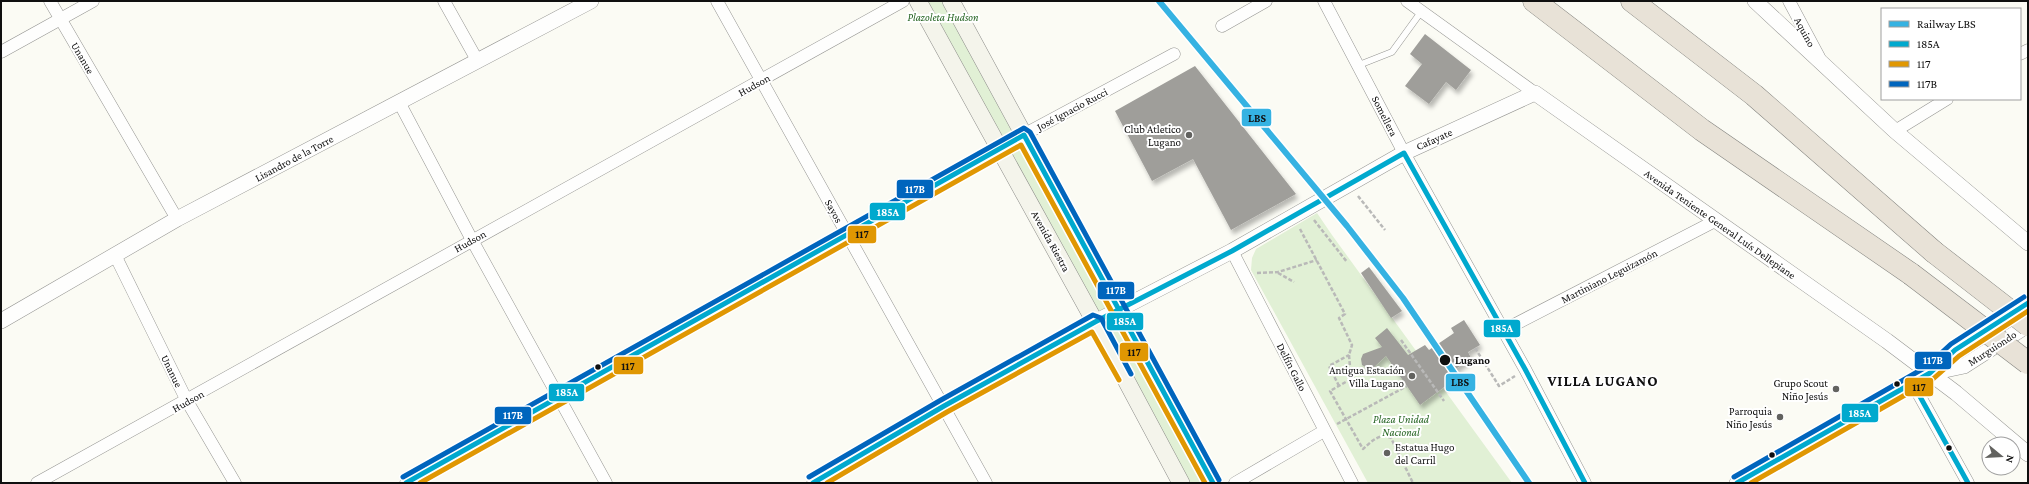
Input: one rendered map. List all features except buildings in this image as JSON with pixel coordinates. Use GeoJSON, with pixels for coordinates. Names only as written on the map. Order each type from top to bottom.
{"type":"FeatureCollection","features":[{"type":"Feature","properties":{"kind":"highway"},"geometry":{"type":"LineString","coordinates":[[1534,1],[1702,130],[1911,274],[2028,363]]}},
{"type":"Feature","properties":{"kind":"highway"},"geometry":{"type":"LineString","coordinates":[[1632,1],[1754,95],[1934,252],[2028,325]]}},
{"type":"Feature","properties":{"kind":"main road","name":"Avenida Riestra"},"geometry":{"type":"LineString","coordinates":[[918,1],[1096,322],[1182,483]]}},
{"type":"Feature","properties":{"kind":"main road"},"geometry":{"type":"LineString","coordinates":[[951,1],[1213,483]]}},
{"type":"Feature","properties":{"kind":"street","name":"Unanue"},"geometry":{"type":"LineString","coordinates":[[50,1],[177,220]]}},
{"type":"Feature","properties":{"kind":"street"},"geometry":{"type":"LineString","coordinates":[[1,52],[93,1]]}},
{"type":"Feature","properties":{"kind":"street"},"geometry":{"type":"LineString","coordinates":[[444,1],[477,60]]}},
{"type":"Feature","properties":{"kind":"street","name":"Lisandro de la Torre"},"geometry":{"type":"LineString","coordinates":[[1,321],[177,220],[591,1]]}},
{"type":"Feature","properties":{"kind":"street","name":"Sayos"},"geometry":{"type":"LineString","coordinates":[[717,1],[986,483]]}},
{"type":"Feature","properties":{"kind":"street","name":"Hudson"},"geometry":{"type":"LineString","coordinates":[[37,483],[187,401],[472,240],[903,1]]}},
{"type":"Feature","properties":{"kind":"street"},"geometry":{"type":"LineString","coordinates":[[1222,26],[1266,1]]}},
{"type":"Feature","properties":{"kind":"street","name":"Somellera"},"geometry":{"type":"LineString","coordinates":[[1324,1],[1404,153],[1504,330],[1585,483]]}},
{"type":"Feature","properties":{"kind":"street","name":"Avenida Teniente General Luís Dellepiane"},"geometry":{"type":"LineString","coordinates":[[1407,1],[1930,373],[2028,454]]}},
{"type":"Feature","properties":{"kind":"street"},"geometry":{"type":"LineString","coordinates":[[1755,1],[1895,131],[2028,243]]}},
{"type":"Feature","properties":{"kind":"street","name":"Aquino"},"geometry":{"type":"LineString","coordinates":[[1789,1],[1822,64]]}},
{"type":"Feature","properties":{"kind":"street","name":"José Ignacio Rucci"},"geometry":{"type":"LineString","coordinates":[[406,483],[999,148],[1174,54]]}},
{"type":"Feature","properties":{"kind":"street","name":"Cafayate"},"geometry":{"type":"LineString","coordinates":[[813,483],[944,406],[1096,322],[1232,252],[1404,153],[1535,93]]}},
{"type":"Feature","properties":{"kind":"street"},"geometry":{"type":"LineString","coordinates":[[1895,131],[1945,100]]}},
{"type":"Feature","properties":{"kind":"street"},"geometry":{"type":"LineString","coordinates":[[399,102],[472,240],[606,483]]}},
{"type":"Feature","properties":{"kind":"street","name":"Martiniano Leguizamón"},"geometry":{"type":"LineString","coordinates":[[1504,330],[1715,221]]}},
{"type":"Feature","properties":{"kind":"street","name":"Delfín Gallo"},"geometry":{"type":"LineString","coordinates":[[1232,252],[1352,483]]}},
{"type":"Feature","properties":{"kind":"street","name":"Unanue"},"geometry":{"type":"LineString","coordinates":[[115,256],[187,401],[234,483]]}},
{"type":"Feature","properties":{"kind":"street","name":"Murguiondo"},"geometry":{"type":"LineString","coordinates":[[1737,483],[1913,384],[1930,373],[1955,350],[2028,303]]}},
{"type":"Feature","properties":{"kind":"street","name":"Murguiondo"},"geometry":{"type":"LineString","coordinates":[[1930,373],[1964,366],[2028,325]]}},
{"type":"Feature","properties":{"kind":"street"},"geometry":{"type":"LineString","coordinates":[[1913,384],[1968,483]]}},
{"type":"Feature","properties":{"kind":"street"},"geometry":{"type":"LineString","coordinates":[[1234,483],[1324,431]]}},
{"type":"Feature","properties":{"kind":"lane"},"geometry":{"type":"LineString","coordinates":[[1359,66],[1392,52],[1421,12]]}},
{"type":"Feature","properties":{"kind":"path"},"geometry":{"type":"LineString","coordinates":[[1349,184],[1385,230]]}},
{"type":"Feature","properties":{"kind":"path"},"geometry":{"type":"LineString","coordinates":[[1299,213],[1317,260],[1345,314],[1338,318],[1352,345],[1349,355],[1351,379],[1330,390],[1363,449],[1376,438],[1382,436],[1391,438],[1414,483]]}},
{"type":"Feature","properties":{"kind":"path"},"geometry":{"type":"LineString","coordinates":[[1299,213],[1347,262]]}},
{"type":"Feature","properties":{"kind":"path"},"geometry":{"type":"LineString","coordinates":[[1244,274],[1278,272],[1317,260]]}},
{"type":"Feature","properties":{"kind":"path"},"geometry":{"type":"LineString","coordinates":[[1278,272],[1294,282]]}},
{"type":"Feature","properties":{"kind":"path"},"geometry":{"type":"LineString","coordinates":[[1401,340],[1444,401]]}},
{"type":"Feature","properties":{"kind":"path"},"geometry":{"type":"LineString","coordinates":[[1475,348],[1499,386],[1525,369]]}},
{"type":"Feature","properties":{"kind":"path"},"geometry":{"type":"LineString","coordinates":[[1339,386],[1329,366],[1349,355]]}},
{"type":"Feature","properties":{"kind":"path"},"geometry":{"type":"LineString","coordinates":[[1324,431],[1407,386]]}},
{"type":"Feature","properties":{"kind":"green space","name":"Plazoleta Hudson"},"geometry":{"type":"Polygon","coordinates":[[[918,1],[951,1],[1213,483],[1181,483],[918,1]]]}},
{"type":"Feature","properties":{"kind":"green space","name":"Plaza Unidad Nacional"},"geometry":{"type":"Polygon","coordinates":[[[1317,213],[1512,483],[1368,483],[1251,270],[1252,258],[1256,249],[1317,213]]]}},
{"type":"Feature","properties":{"kind":"rail line","name":"LBS"},"geometry":{"type":"LineString","coordinates":[[1159,1],[1347,226],[1403,298],[1529,483]]}},
{"type":"Feature","properties":{"kind":"transit line","name":"117B"},"geometry":{"type":"LineString","coordinates":[[403,477],[1024,128],[1030,132],[1219,480]]}},
{"type":"Feature","properties":{"kind":"transit line","name":"185A"},"geometry":{"type":"LineString","coordinates":[[406,483],[1024,135],[1213,483]]}},
{"type":"Feature","properties":{"kind":"transit line","name":"117"},"geometry":{"type":"LineString","coordinates":[[420,483],[1021,145],[1205,483]]}},
{"type":"Feature","properties":{"kind":"transit line","name":"185A"},"geometry":{"type":"LineString","coordinates":[[813,483],[944,406],[1095,322],[1232,251],[1404,153],[1525,369],[1585,483]]}},
{"type":"Feature","properties":{"kind":"transit line","name":"117B"},"geometry":{"type":"LineString","coordinates":[[1734,477],[1926,367],[1951,344],[2024,297]]}},
{"type":"Feature","properties":{"kind":"transit line","name":"185A"},"geometry":{"type":"LineString","coordinates":[[1737,483],[1930,373],[1955,350],[2028,303]]}},
{"type":"Feature","properties":{"kind":"transit line","name":"117"},"geometry":{"type":"LineString","coordinates":[[1751,483],[1933,379],[1959,356],[2028,311]]}},
{"type":"Feature","properties":{"kind":"transit line","name":"117B"},"geometry":{"type":"LineString","coordinates":[[809,477],[941,400],[1093,315],[1101,318],[1131,374]]}},
{"type":"Feature","properties":{"kind":"transit line","name":"117"},"geometry":{"type":"LineString","coordinates":[[827,483],[947,412],[1092,332],[1119,380]]}},
{"type":"Feature","properties":{"kind":"transit line","name":"185A"},"geometry":{"type":"LineString","coordinates":[[1913,384],[1968,483]]}},
{"type":"Feature","properties":{"kind":"place","name":"Club Atletico Lugano"},"geometry":{"type":"Point","coordinates":[1189,135]}},
{"type":"Feature","properties":{"kind":"place","name":"Lugano"},"geometry":{"type":"Point","coordinates":[1445,360]}},
{"type":"Feature","properties":{"kind":"place","name":"Antigua Estación Villa Lugano"},"geometry":{"type":"Point","coordinates":[1412,376]}},
{"type":"Feature","properties":{"kind":"place","name":"Grupo Scout Niño Jesús"},"geometry":{"type":"Point","coordinates":[1836,389]}},
{"type":"Feature","properties":{"kind":"place","name":"Parroquia Niño Jesús"},"geometry":{"type":"Point","coordinates":[1780,417]}},
{"type":"Feature","properties":{"kind":"place","name":"Estatua Hugo del Carril"},"geometry":{"type":"Point","coordinates":[1387,453]}},
{"type":"Feature","properties":{"kind":"district","name":"VILLA LUGANO"},"geometry":{"type":"Point","coordinates":[1603,381]}}]}
